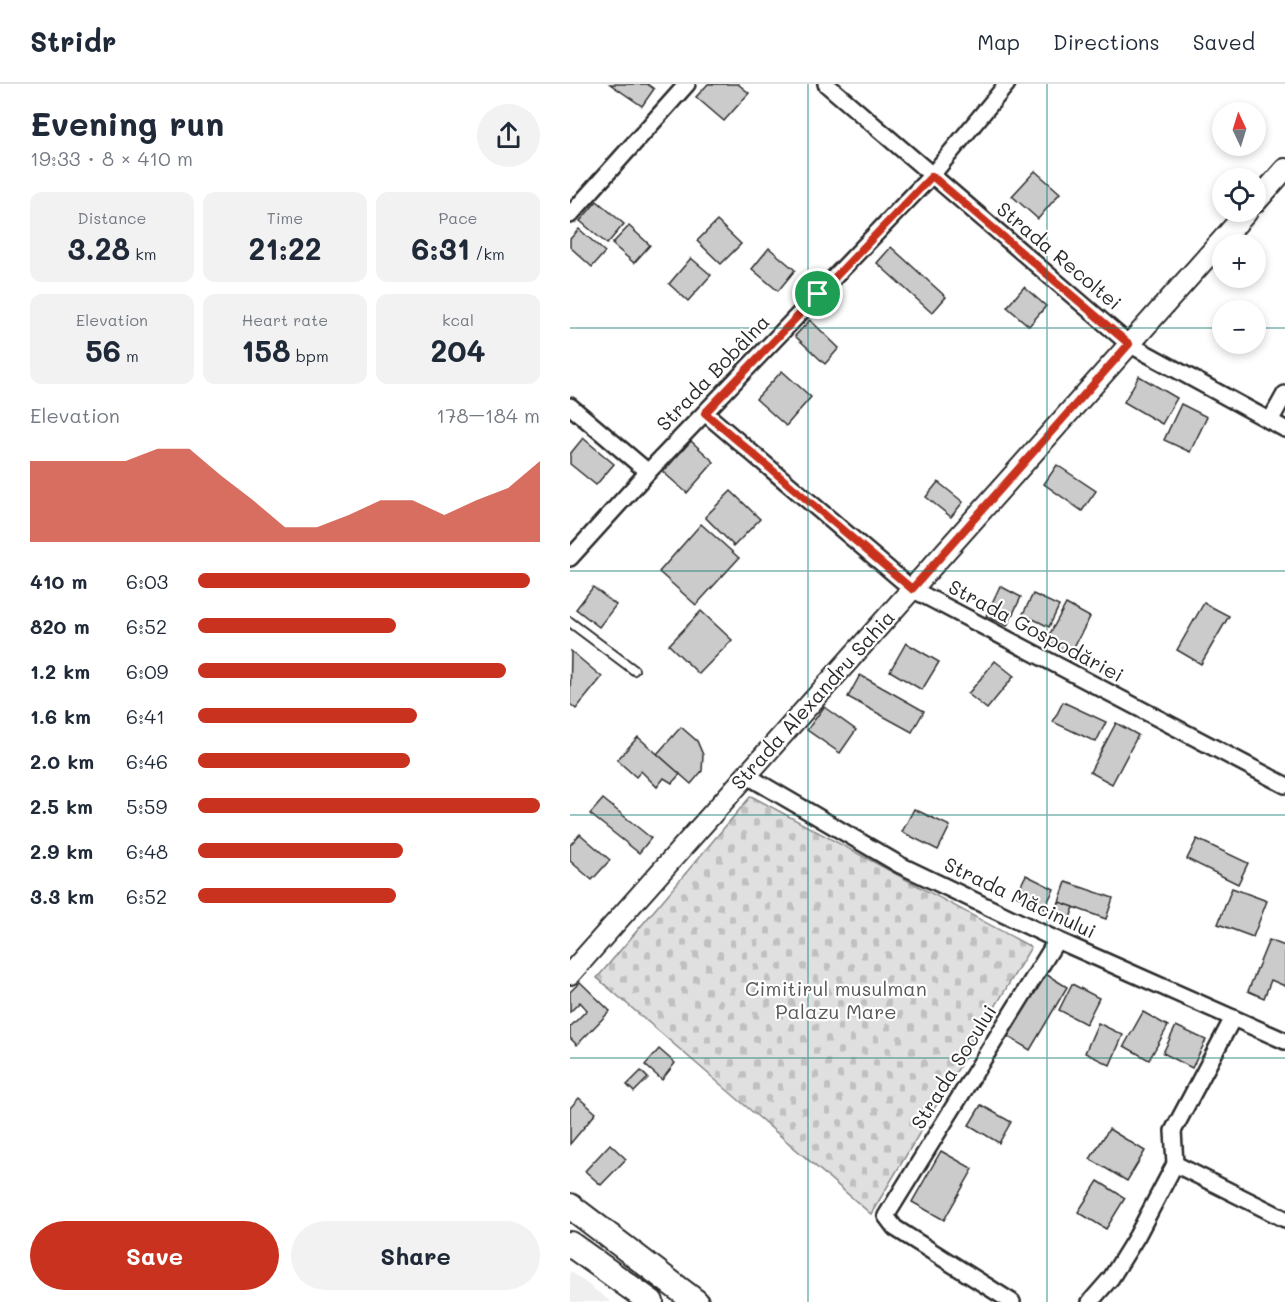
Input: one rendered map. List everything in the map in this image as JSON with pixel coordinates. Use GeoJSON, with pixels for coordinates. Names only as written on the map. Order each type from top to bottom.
{"type":"FeatureCollection","features":[{"type":"Feature","properties":{"kind":"main road"},"geometry":{"type":"LineString","coordinates":[[570,1206],[696,1302]]}},
{"type":"Feature","properties":{"kind":"main road"},"geometry":{"type":"LineString","coordinates":[[570,1244],[651,1302]]}},
{"type":"Feature","properties":{"kind":"street"},"geometry":{"type":"LineString","coordinates":[[570,215],[687,84]]}},
{"type":"Feature","properties":{"kind":"street","name":"Strada Recoltei"},"geometry":{"type":"LineString","coordinates":[[826,84],[1129,344],[1285,429]]}},
{"type":"Feature","properties":{"kind":"street","name":"Strada Bobâlna"},"geometry":{"type":"LineString","coordinates":[[570,558],[648,472],[932,176],[1007,84]]}},
{"type":"Feature","properties":{"kind":"street"},"geometry":{"type":"LineString","coordinates":[[1266,191],[1285,169]]}},
{"type":"Feature","properties":{"kind":"street","name":"Strada Alexandru Sahia"},"geometry":{"type":"LineString","coordinates":[[570,974],[1238,222]]}},
{"type":"Feature","properties":{"kind":"street"},"geometry":{"type":"LineString","coordinates":[[1270,421],[1285,394]]}},
{"type":"Feature","properties":{"kind":"street"},"geometry":{"type":"LineString","coordinates":[[570,405],[648,472]]}},
{"type":"Feature","properties":{"kind":"street","name":"Strada Gospodăriei"},"geometry":{"type":"LineString","coordinates":[[705,413],[912,589],[1285,785]]}},
{"type":"Feature","properties":{"kind":"street","name":"Strada Măcinului"},"geometry":{"type":"LineString","coordinates":[[747,775],[900,865],[1057,940],[1285,1041]]}},
{"type":"Feature","properties":{"kind":"street","name":"Strada Socului"},"geometry":{"type":"LineString","coordinates":[[1012,1302],[895,1228],[886,1216],[1057,940]]}},
{"type":"Feature","properties":{"kind":"street"},"geometry":{"type":"LineString","coordinates":[[1090,1302],[1111,1278],[1137,1236],[1175,1164],[1173,1131],[1233,1018]]}},
{"type":"Feature","properties":{"kind":"street"},"geometry":{"type":"LineString","coordinates":[[1175,1164],[1285,1219]]}},
{"type":"Feature","properties":{"kind":"lane"},"geometry":{"type":"LineString","coordinates":[[570,622],[634,670]]}},
{"type":"Feature","properties":{"kind":"shaded area"},"geometry":{"type":"Polygon","coordinates":[[[570,1271],[611,1302],[570,1302],[570,1271]]]}},
{"type":"Feature","properties":{"kind":"green space","name":"Cimitirul musulman Palazu Mare"},"geometry":{"type":"Polygon","coordinates":[[[751,796],[1031,947],[871,1214],[597,978],[751,796]]]}},
{"type":"Feature","properties":{"kind":"building"},"geometry":{"type":"Polygon","coordinates":[[[610,84],[647,84],[654,89],[642,106],[610,84]]]}},
{"type":"Feature","properties":{"kind":"building"},"geometry":{"type":"Polygon","coordinates":[[[708,84],[738,84],[749,93],[724,121],[696,97],[708,84]]]}},
{"type":"Feature","properties":{"kind":"building"},"geometry":{"type":"Polygon","coordinates":[[[1035,171],[1060,193],[1038,219],[1012,196],[1035,171]]]}},
{"type":"Feature","properties":{"kind":"building"},"geometry":{"type":"Polygon","coordinates":[[[597,201],[624,224],[607,244],[580,221],[597,201]]]}},
{"type":"Feature","properties":{"kind":"building"},"geometry":{"type":"Polygon","coordinates":[[[717,221],[741,244],[721,264],[697,241],[717,221]]]}},
{"type":"Feature","properties":{"kind":"building"},"geometry":{"type":"Polygon","coordinates":[[[629,226],[650,245],[634,263],[612,244],[629,226]]]}},
{"type":"Feature","properties":{"kind":"building"},"geometry":{"type":"Polygon","coordinates":[[[579,229],[605,252],[592,267],[570,247],[570,239],[579,229]]]}},
{"type":"Feature","properties":{"kind":"building"},"geometry":{"type":"Polygon","coordinates":[[[891,247],[946,297],[932,313],[877,263],[891,247]]]}},
{"type":"Feature","properties":{"kind":"building"},"geometry":{"type":"Polygon","coordinates":[[[769,248],[795,270],[778,291],[752,269],[769,248]]]}},
{"type":"Feature","properties":{"kind":"building"},"geometry":{"type":"Polygon","coordinates":[[[691,258],[711,275],[688,301],[669,284],[691,258]]]}},
{"type":"Feature","properties":{"kind":"building"},"geometry":{"type":"Polygon","coordinates":[[[1024,287],[1046,306],[1029,326],[1007,307],[1024,287]]]}},
{"type":"Feature","properties":{"kind":"building"},"geometry":{"type":"Polygon","coordinates":[[[810,320],[839,348],[825,364],[795,336],[810,320]]]}},
{"type":"Feature","properties":{"kind":"building"},"geometry":{"type":"Polygon","coordinates":[[[782,371],[811,397],[786,426],[756,399],[782,371]]]}},
{"type":"Feature","properties":{"kind":"building"},"geometry":{"type":"Polygon","coordinates":[[[1139,376],[1177,398],[1162,424],[1124,402],[1139,376]]]}},
{"type":"Feature","properties":{"kind":"building"},"geometry":{"type":"Polygon","coordinates":[[[1181,404],[1207,417],[1190,452],[1164,440],[1181,404]]]}},
{"type":"Feature","properties":{"kind":"building"},"geometry":{"type":"Polygon","coordinates":[[[583,438],[614,464],[596,485],[570,464],[570,454],[583,438]]]}},
{"type":"Feature","properties":{"kind":"building"},"geometry":{"type":"Polygon","coordinates":[[[691,441],[714,462],[687,493],[663,472],[691,441]]]}},
{"type":"Feature","properties":{"kind":"building"},"geometry":{"type":"Polygon","coordinates":[[[1057,465],[1096,491],[1082,511],[1044,484],[1057,465]]]}},
{"type":"Feature","properties":{"kind":"building"},"geometry":{"type":"Polygon","coordinates":[[[938,482],[963,502],[951,517],[926,497],[938,482]]]}},
{"type":"Feature","properties":{"kind":"building"},"geometry":{"type":"Polygon","coordinates":[[[731,491],[760,519],[734,546],[705,517],[731,491]]]}},
{"type":"Feature","properties":{"kind":"building"},"geometry":{"type":"Polygon","coordinates":[[[701,524],[739,558],[696,605],[659,572],[701,524]]]}},
{"type":"Feature","properties":{"kind":"building"},"geometry":{"type":"Polygon","coordinates":[[[1000,586],[1021,597],[1007,626],[986,616],[1000,586]]]}},
{"type":"Feature","properties":{"kind":"building"},"geometry":{"type":"Polygon","coordinates":[[[593,587],[616,605],[599,627],[576,609],[593,587]]]}},
{"type":"Feature","properties":{"kind":"building"},"geometry":{"type":"Polygon","coordinates":[[[1033,594],[1059,606],[1049,627],[1023,614],[1033,594]]]}},
{"type":"Feature","properties":{"kind":"building"},"geometry":{"type":"Polygon","coordinates":[[[1204,603],[1229,616],[1201,664],[1177,650],[1204,603]]]}},
{"type":"Feature","properties":{"kind":"building"},"geometry":{"type":"Polygon","coordinates":[[[1066,604],[1090,617],[1070,654],[1046,641],[1066,604]]]}},
{"type":"Feature","properties":{"kind":"building"},"geometry":{"type":"Polygon","coordinates":[[[701,611],[732,640],[699,674],[669,645],[701,611]]]}},
{"type":"Feature","properties":{"kind":"building"},"geometry":{"type":"Polygon","coordinates":[[[906,643],[939,662],[922,690],[890,671],[906,643]]]}},
{"type":"Feature","properties":{"kind":"building"},"geometry":{"type":"Polygon","coordinates":[[[571,651],[602,677],[576,709],[570,704],[571,651]]]}},
{"type":"Feature","properties":{"kind":"building"},"geometry":{"type":"Polygon","coordinates":[[[995,661],[1014,676],[987,709],[968,694],[995,661]]]}},
{"type":"Feature","properties":{"kind":"building"},"geometry":{"type":"Polygon","coordinates":[[[860,675],[924,711],[912,732],[848,697],[860,675]]]}},
{"type":"Feature","properties":{"kind":"building"},"geometry":{"type":"Polygon","coordinates":[[[1063,702],[1106,722],[1096,742],[1053,722],[1063,702]]]}},
{"type":"Feature","properties":{"kind":"building"},"geometry":{"type":"Polygon","coordinates":[[[824,707],[856,730],[840,753],[807,730],[824,707]]]}},
{"type":"Feature","properties":{"kind":"building"},"geometry":{"type":"Polygon","coordinates":[[[1116,723],[1138,735],[1112,784],[1090,772],[1116,723]]]}},
{"type":"Feature","properties":{"kind":"building"},"geometry":{"type":"Polygon","coordinates":[[[681,727],[697,741],[703,755],[702,771],[691,784],[657,754],[681,727]]]}},
{"type":"Feature","properties":{"kind":"building"},"geometry":{"type":"Polygon","coordinates":[[[638,737],[680,774],[672,783],[664,778],[657,787],[641,771],[636,777],[617,760],[638,737]]]}},
{"type":"Feature","properties":{"kind":"building"},"geometry":{"type":"Polygon","coordinates":[[[603,799],[651,838],[639,853],[590,814],[603,799]]]}},
{"type":"Feature","properties":{"kind":"building"},"geometry":{"type":"Polygon","coordinates":[[[914,809],[950,826],[938,850],[902,832],[914,809]]]}},
{"type":"Feature","properties":{"kind":"building"},"geometry":{"type":"Polygon","coordinates":[[[580,834],[610,860],[592,880],[570,861],[570,845],[580,834]]]}},
{"type":"Feature","properties":{"kind":"building"},"geometry":{"type":"Polygon","coordinates":[[[1197,839],[1248,863],[1238,884],[1187,859],[1197,839]]]}},
{"type":"Feature","properties":{"kind":"building"},"geometry":{"type":"Polygon","coordinates":[[[1026,875],[1054,889],[1044,909],[1016,895],[1026,875]]]}},
{"type":"Feature","properties":{"kind":"building"},"geometry":{"type":"Polygon","coordinates":[[[1066,882],[1113,898],[1106,919],[1059,902],[1066,882]]]}},
{"type":"Feature","properties":{"kind":"building"},"geometry":{"type":"Polygon","coordinates":[[[1232,888],[1267,901],[1253,937],[1218,924],[1232,888]]]}},
{"type":"Feature","properties":{"kind":"building"},"geometry":{"type":"Polygon","coordinates":[[[1059,902],[1074,907],[1068,924],[1053,919],[1059,902]]]}},
{"type":"Feature","properties":{"kind":"building"},"geometry":{"type":"Polygon","coordinates":[[[1269,940],[1285,946],[1285,986],[1271,980],[1264,998],[1248,991],[1269,940]]]}},
{"type":"Feature","properties":{"kind":"building"},"geometry":{"type":"Polygon","coordinates":[[[1044,973],[1067,987],[1030,1050],[1007,1036],[1044,973]]]}},
{"type":"Feature","properties":{"kind":"building"},"geometry":{"type":"Polygon","coordinates":[[[580,982],[610,1011],[577,1045],[570,1038],[570,1027],[587,1010],[580,1002],[570,1012],[570,992],[580,982]]]}},
{"type":"Feature","properties":{"kind":"building"},"geometry":{"type":"Polygon","coordinates":[[[1072,984],[1099,998],[1086,1024],[1059,1010],[1072,984]]]}},
{"type":"Feature","properties":{"kind":"building"},"geometry":{"type":"Polygon","coordinates":[[[1143,1012],[1168,1026],[1149,1060],[1124,1046],[1143,1012]]]}},
{"type":"Feature","properties":{"kind":"building"},"geometry":{"type":"Polygon","coordinates":[[[1098,1023],[1123,1035],[1110,1065],[1085,1053],[1098,1023]]]}},
{"type":"Feature","properties":{"kind":"building"},"geometry":{"type":"Polygon","coordinates":[[[1176,1026],[1206,1040],[1192,1068],[1163,1053],[1176,1026]]]}},
{"type":"Feature","properties":{"kind":"building"},"geometry":{"type":"Polygon","coordinates":[[[659,1049],[675,1063],[662,1080],[645,1065],[659,1049]]]}},
{"type":"Feature","properties":{"kind":"building"},"geometry":{"type":"Polygon","coordinates":[[[641,1071],[648,1078],[634,1092],[627,1085],[641,1071]]]}},
{"type":"Feature","properties":{"kind":"building"},"geometry":{"type":"Polygon","coordinates":[[[579,1098],[596,1113],[570,1144],[570,1108],[579,1098]]]}},
{"type":"Feature","properties":{"kind":"building"},"geometry":{"type":"Polygon","coordinates":[[[981,1105],[1011,1122],[999,1143],[969,1125],[981,1105]]]}},
{"type":"Feature","properties":{"kind":"building"},"geometry":{"type":"Polygon","coordinates":[[[1109,1129],[1145,1151],[1127,1181],[1090,1159],[1109,1129]]]}},
{"type":"Feature","properties":{"kind":"building"},"geometry":{"type":"Polygon","coordinates":[[[610,1144],[626,1159],[601,1185],[585,1171],[610,1144]]]}},
{"type":"Feature","properties":{"kind":"building"},"geometry":{"type":"Polygon","coordinates":[[[941,1151],[973,1169],[944,1220],[912,1202],[941,1151]]]}},
{"type":"Feature","properties":{"kind":"building"},"geometry":{"type":"Polygon","coordinates":[[[1098,1181],[1125,1198],[1106,1229],[1078,1212],[1098,1181]]]}},
{"type":"Feature","properties":{"kind":"route"},"geometry":{"type":"LineString","coordinates":[[932,176],[1129,344],[912,589],[705,413],[818,294],[932,176]]}}]}
